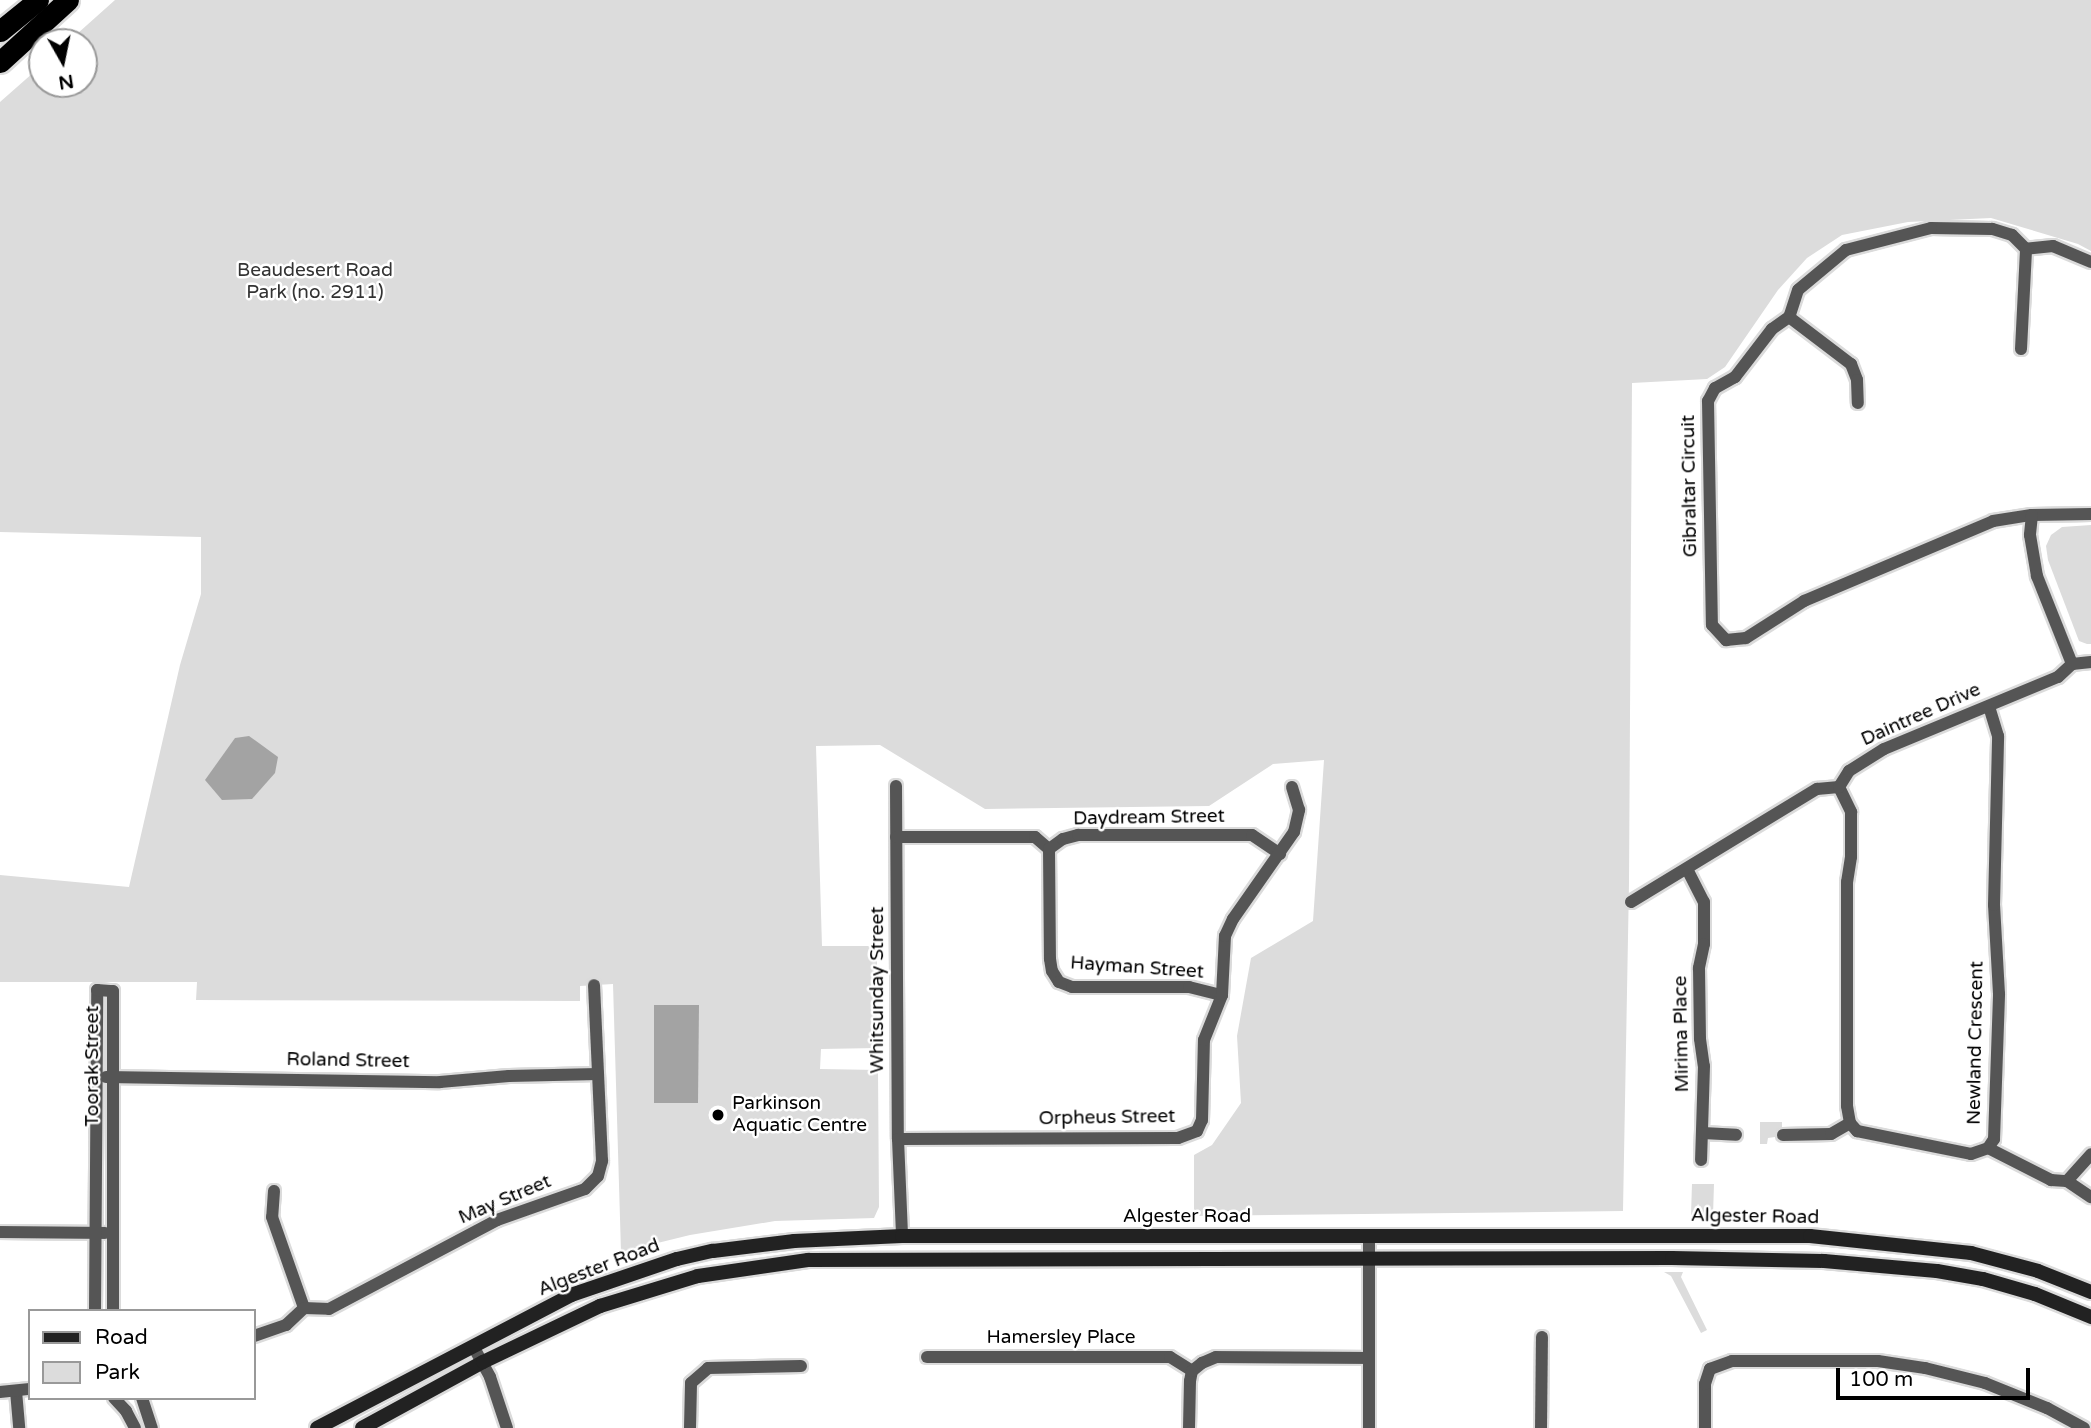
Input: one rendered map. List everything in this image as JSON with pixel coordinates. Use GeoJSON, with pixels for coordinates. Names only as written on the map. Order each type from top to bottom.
{"type":"FeatureCollection","features":[{"type":"Feature","properties":{"kind":"highway"},"geometry":{"type":"LineString","coordinates":[[0,31],[38,0]]}},
{"type":"Feature","properties":{"kind":"highway"},"geometry":{"type":"LineString","coordinates":[[0,62],[68,0]]}},
{"type":"Feature","properties":{"kind":"main road","name":"Algester Road"},"geometry":{"type":"LineString","coordinates":[[317,1428],[571,1295],[677,1259],[772,1243],[902,1236],[1822,1237],[1971,1253],[2038,1271],[2091,1292]]}},
{"type":"Feature","properties":{"kind":"main road"},"geometry":{"type":"LineString","coordinates":[[902,1236],[904,1259]]}},
{"type":"Feature","properties":{"kind":"main road","name":"Algester Road"},"geometry":{"type":"LineString","coordinates":[[362,1428],[483,1362],[600,1306],[698,1276],[808,1260],[1711,1259],[1893,1266],[1983,1279],[2035,1294],[2091,1317]]}},
{"type":"Feature","properties":{"kind":"street","name":"Gibraltar Circuit"},"geometry":{"type":"LineString","coordinates":[[2091,262],[2053,246],[2026,248],[2012,235],[1992,229],[1931,228],[1846,250],[1798,290],[1789,317],[1772,329],[1735,377],[1715,388],[1708,401],[1712,625],[1722,638],[1746,638],[1804,601],[1993,521],[2032,515],[2091,514]]}},
{"type":"Feature","properties":{"kind":"street"},"geometry":{"type":"LineString","coordinates":[[2021,349],[2026,248]]}},
{"type":"Feature","properties":{"kind":"street"},"geometry":{"type":"LineString","coordinates":[[1789,317],[1851,364],[1857,380],[1858,403]]}},
{"type":"Feature","properties":{"kind":"street"},"geometry":{"type":"LineString","coordinates":[[2032,515],[2030,535],[2037,576],[2072,664]]}},
{"type":"Feature","properties":{"kind":"street","name":"Daintree Drive"},"geometry":{"type":"LineString","coordinates":[[1839,787],[1849,771],[1884,749],[2058,677],[2072,664],[2091,662]]}},
{"type":"Feature","properties":{"kind":"street","name":"Newland Crescent"},"geometry":{"type":"LineString","coordinates":[[1850,1123],[1857,1131],[1971,1154],[1988,1148],[1994,1139],[1999,1006],[1994,905],[1998,736],[1989,706]]}},
{"type":"Feature","properties":{"kind":"street","name":"Whitsunday Street"},"geometry":{"type":"LineString","coordinates":[[895,786],[898,1139],[902,1236]]}},
{"type":"Feature","properties":{"kind":"street","name":"Orpheus Street"},"geometry":{"type":"LineString","coordinates":[[898,1139],[1178,1138],[1197,1131],[1202,1120],[1204,1040],[1222,995],[1225,936],[1233,919],[1294,832],[1298,810],[1292,787]]}},
{"type":"Feature","properties":{"kind":"street"},"geometry":{"type":"LineString","coordinates":[[1631,902],[1818,789],[1839,787],[1851,812],[1851,857],[1847,881],[1850,1123],[1831,1133],[1783,1135]]}},
{"type":"Feature","properties":{"kind":"street","name":"Daydream Street"},"geometry":{"type":"LineString","coordinates":[[1049,849],[1063,839],[1078,835],[1252,835],[1280,854]]}},
{"type":"Feature","properties":{"kind":"street"},"geometry":{"type":"LineString","coordinates":[[896,837],[1035,836],[1049,849]]}},
{"type":"Feature","properties":{"kind":"street","name":"Hayman Street"},"geometry":{"type":"LineString","coordinates":[[1049,849],[1050,959],[1052,971],[1059,982],[1072,987],[1189,987],[1222,995]]}},
{"type":"Feature","properties":{"kind":"street","name":"Mirima Place"},"geometry":{"type":"LineString","coordinates":[[1687,869],[1704,902],[1704,944],[1699,968],[1704,1066],[1701,1160]]}},
{"type":"Feature","properties":{"kind":"street","name":"May Street"},"geometry":{"type":"LineString","coordinates":[[304,1308],[329,1309],[496,1220],[584,1189],[598,1176],[602,1161],[594,985]]}},
{"type":"Feature","properties":{"kind":"street","name":"Toorak Street"},"geometry":{"type":"LineString","coordinates":[[95,1309],[97,990],[113,991],[113,1309]]}},
{"type":"Feature","properties":{"kind":"street","name":"Roland Street"},"geometry":{"type":"LineString","coordinates":[[96,1077],[440,1082],[509,1076],[598,1074]]}},
{"type":"Feature","properties":{"kind":"street"},"geometry":{"type":"LineString","coordinates":[[1703,1133],[1736,1135]]}},
{"type":"Feature","properties":{"kind":"street"},"geometry":{"type":"LineString","coordinates":[[1988,1148],[2003,1158],[2051,1180],[2067,1181],[2091,1196]]}},
{"type":"Feature","properties":{"kind":"street"},"geometry":{"type":"LineString","coordinates":[[2067,1181],[2091,1154]]}},
{"type":"Feature","properties":{"kind":"street"},"geometry":{"type":"LineString","coordinates":[[256,1335],[286,1325],[304,1308],[272,1217],[274,1191]]}},
{"type":"Feature","properties":{"kind":"street"},"geometry":{"type":"LineString","coordinates":[[0,1232],[112,1233]]}},
{"type":"Feature","properties":{"kind":"street"},"geometry":{"type":"LineString","coordinates":[[1369,1236],[1369,1428]]}},
{"type":"Feature","properties":{"kind":"street"},"geometry":{"type":"LineString","coordinates":[[1541,1428],[1542,1337]]}},
{"type":"Feature","properties":{"kind":"street"},"geometry":{"type":"LineString","coordinates":[[473,1346],[483,1362],[507,1428]]}},
{"type":"Feature","properties":{"kind":"street","name":"Hamersley Place"},"geometry":{"type":"LineString","coordinates":[[927,1357],[1170,1357],[1192,1371]]}},
{"type":"Feature","properties":{"kind":"street"},"geometry":{"type":"LineString","coordinates":[[1189,1428],[1192,1371],[1216,1357],[1369,1358]]}},
{"type":"Feature","properties":{"kind":"street"},"geometry":{"type":"LineString","coordinates":[[1705,1428],[1705,1384],[1710,1369],[1732,1361],[1878,1361],[1925,1368],[1984,1382],[2047,1408],[2084,1428]]}},
{"type":"Feature","properties":{"kind":"street"},"geometry":{"type":"LineString","coordinates":[[690,1428],[691,1383],[708,1368],[801,1366]]}},
{"type":"Feature","properties":{"kind":"street"},"geometry":{"type":"LineString","coordinates":[[0,1392],[23,1390],[19,1428]]}},
{"type":"Feature","properties":{"kind":"street"},"geometry":{"type":"LineString","coordinates":[[117,1400],[126,1410],[135,1428]]}},
{"type":"Feature","properties":{"kind":"street"},"geometry":{"type":"LineString","coordinates":[[143,1400],[152,1428]]}},
{"type":"Feature","properties":{"kind":"green space","name":"Beaudesert Road Park (no. 2911)"},"geometry":{"type":"Polygon","coordinates":[[[115,0],[2091,0],[2091,251],[2078,244],[1991,218],[1908,222],[1842,235],[1807,258],[1778,290],[1725,367],[1707,379],[1632,383],[1629,883],[1623,1211],[1194,1216],[1194,1155],[1212,1145],[1241,1103],[1237,1036],[1251,958],[1313,921],[1324,760],[1273,764],[1209,806],[985,809],[880,745],[816,746],[822,946],[877,946],[877,1048],[821,1049],[820,1069],[878,1070],[879,1207],[874,1218],[775,1221],[690,1235],[621,1252],[613,984],[580,986],[580,1001],[196,1000],[197,982],[0,982],[0,875],[129,887],[180,665],[201,594],[201,537],[0,532],[0,102],[28,77],[28,98],[98,98],[98,28],[84,28],[115,0]]]}},
{"type":"Feature","properties":{"kind":"green space"},"geometry":{"type":"Polygon","coordinates":[[[2091,525],[2091,644],[2087,644],[2079,641],[2048,560],[2046,546],[2051,535],[2062,527],[2091,525]]]}},
{"type":"Feature","properties":{"kind":"green space"},"geometry":{"type":"Polygon","coordinates":[[[1760,1122],[1782,1122],[1782,1136],[1768,1138],[1767,1144],[1760,1144],[1760,1122]]]}},
{"type":"Feature","properties":{"kind":"green space"},"geometry":{"type":"Polygon","coordinates":[[[1692,1184],[1714,1184],[1713,1215],[1691,1215],[1692,1184]]]}},
{"type":"Feature","properties":{"kind":"green space"},"geometry":{"type":"Polygon","coordinates":[[[1664,1272],[1683,1272],[1681,1277],[1707,1330],[1701,1333],[1671,1276],[1664,1272]]]}},
{"type":"Feature","properties":{"kind":"shaded area"},"geometry":{"type":"Polygon","coordinates":[[[249,736],[278,757],[275,773],[252,799],[222,800],[205,780],[235,738],[249,736]]]}},
{"type":"Feature","properties":{"kind":"shaded area"},"geometry":{"type":"Polygon","coordinates":[[[654,1005],[699,1005],[698,1103],[654,1103],[654,1005]]]}},
{"type":"Feature","properties":{"kind":"place","name":"Parkinson Aquatic Centre"},"geometry":{"type":"Point","coordinates":[718,1115]}}]}
